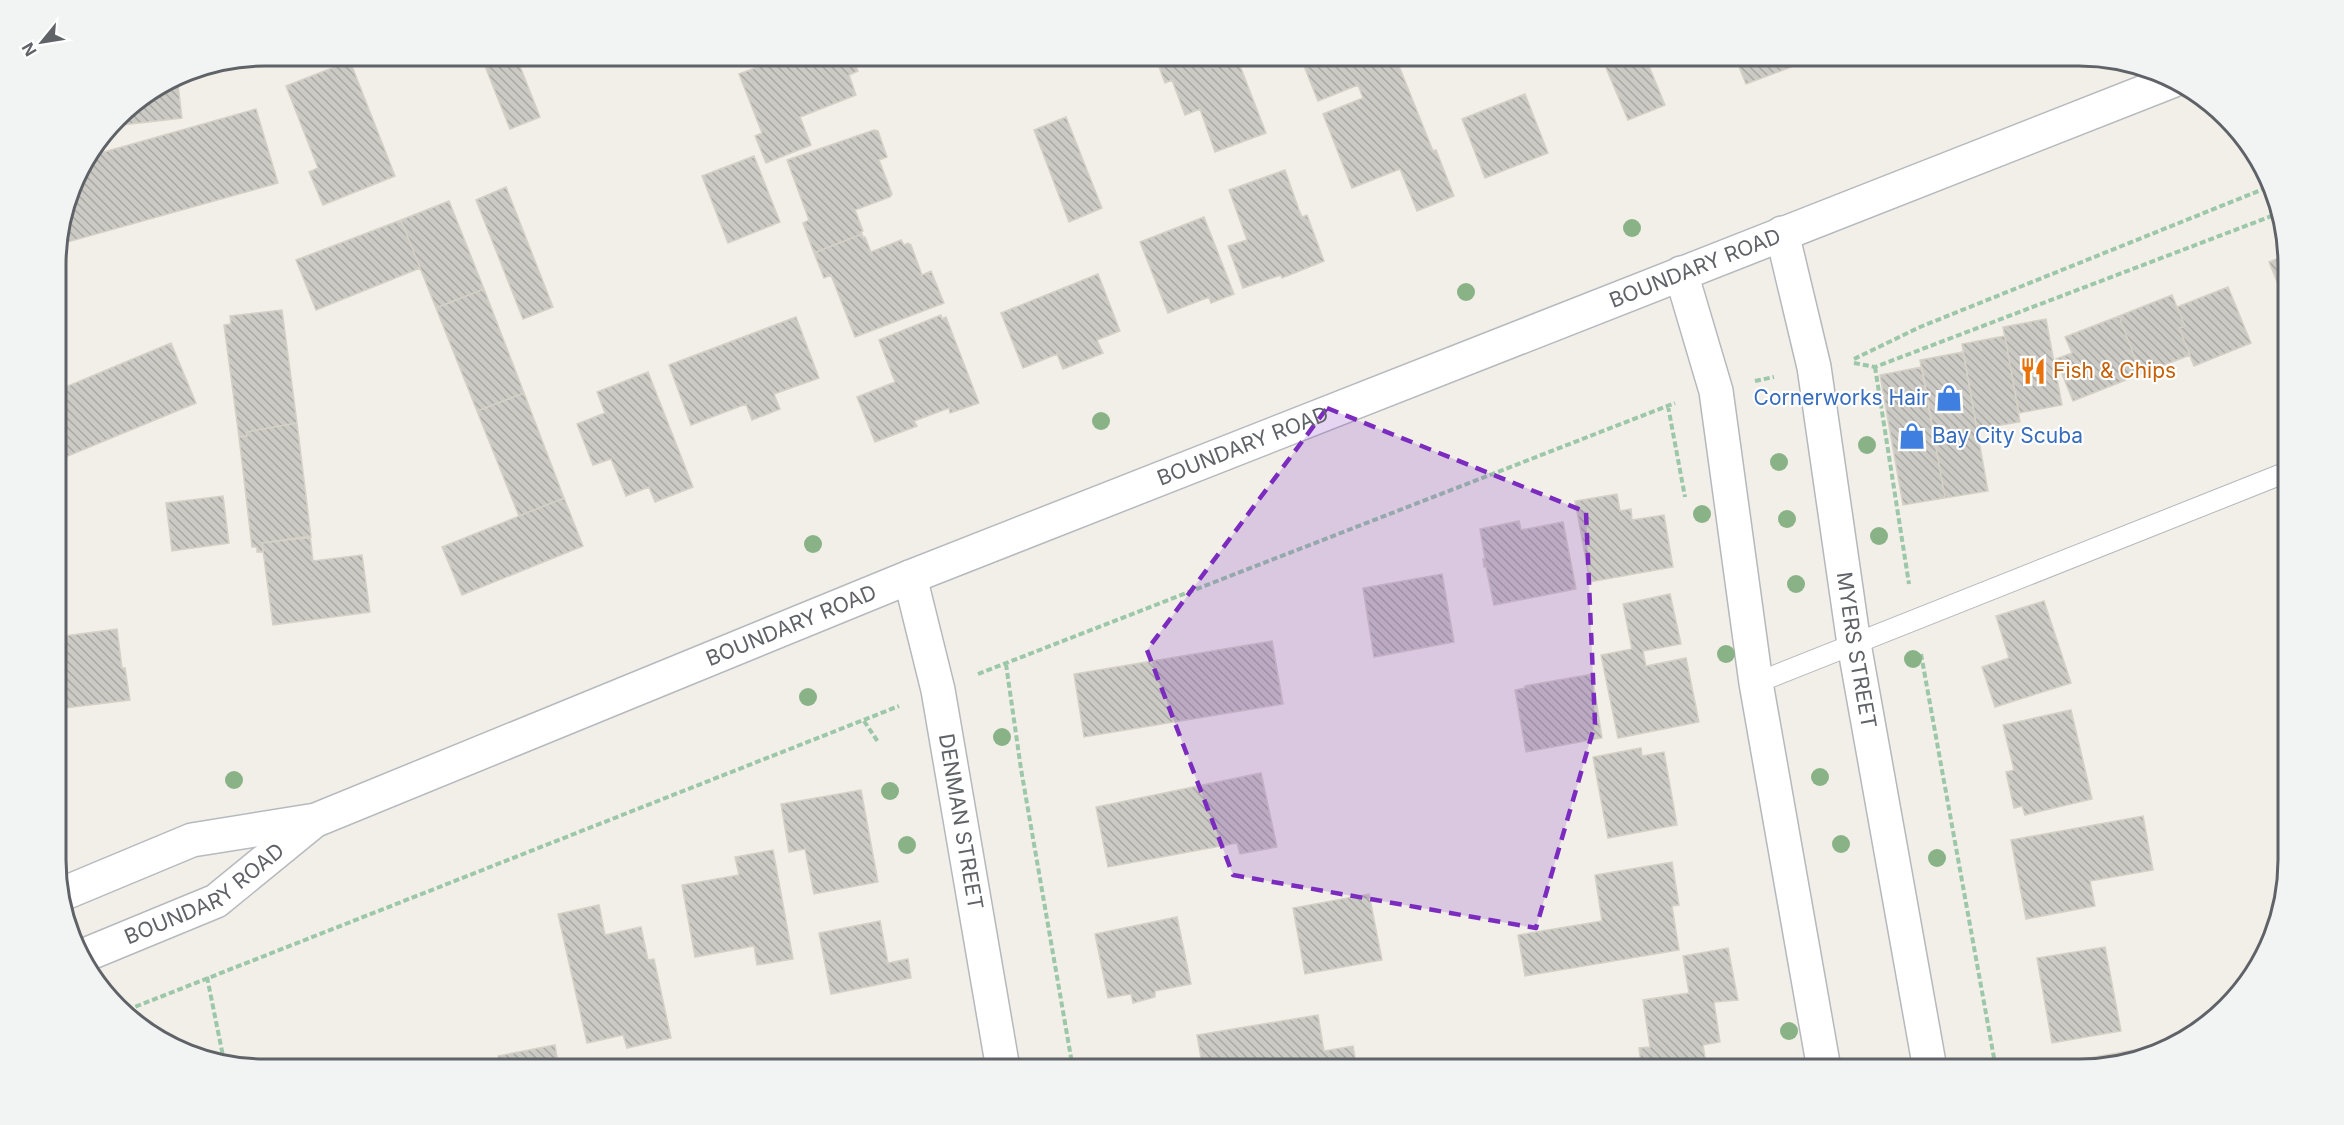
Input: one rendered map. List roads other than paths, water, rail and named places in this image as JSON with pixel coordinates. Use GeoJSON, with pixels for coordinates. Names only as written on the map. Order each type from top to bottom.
{"type":"FeatureCollection","features":[{"type":"Feature","properties":{"kind":"main road","name":"BOUNDARY ROAD"},"geometry":{"type":"LineString","coordinates":[[69,891],[192,840],[316,820],[910,578],[2162,85]]}},
{"type":"Feature","properties":{"kind":"main road","name":"MYERS STREET"},"geometry":{"type":"LineString","coordinates":[[1782,234],[1814,367],[1854,644],[1928,1059]]}},
{"type":"Feature","properties":{"kind":"main road"},"geometry":{"type":"LineString","coordinates":[[1682,273],[1716,391],[1756,683],[1822,1059]]}},
{"type":"Feature","properties":{"kind":"main road","name":"DENMAN STREET"},"geometry":{"type":"LineString","coordinates":[[910,578],[938,690],[1001,1059]]}},
{"type":"Feature","properties":{"kind":"main road","name":"BOUNDARY ROAD"},"geometry":{"type":"LineString","coordinates":[[90,953],[216,901],[316,820]]}},
{"type":"Feature","properties":{"kind":"lane"},"geometry":{"type":"LineString","coordinates":[[1756,683],[2278,476]]}},
{"type":"Feature","properties":{"kind":"place","name":"Fish & Chips"},"geometry":{"type":"Point","coordinates":[2033,371]}},
{"type":"Feature","properties":{"kind":"place","name":"Cornerworks Hair"},"geometry":{"type":"Point","coordinates":[1949,398]}},
{"type":"Feature","properties":{"kind":"place","name":"Bay City Scuba"},"geometry":{"type":"Point","coordinates":[1912,436]}}]}
